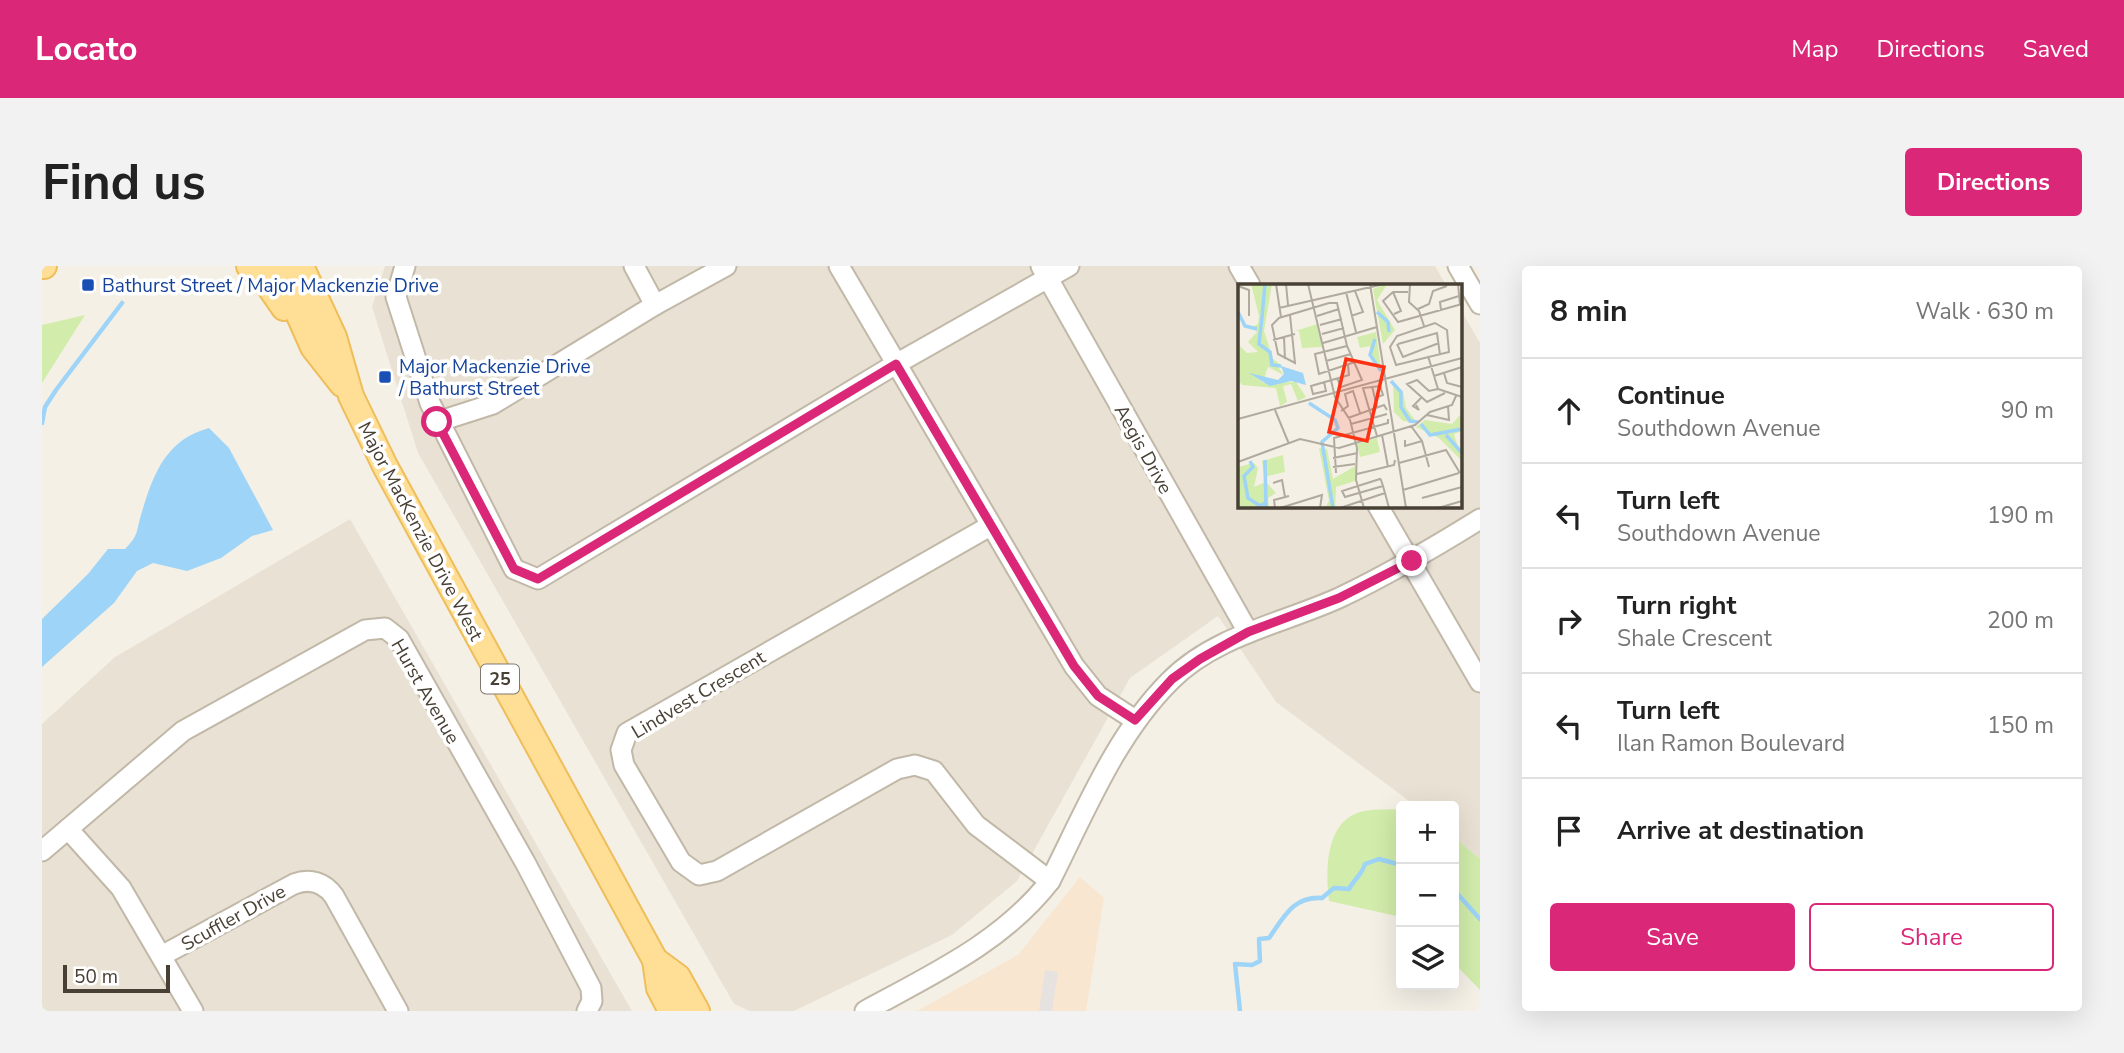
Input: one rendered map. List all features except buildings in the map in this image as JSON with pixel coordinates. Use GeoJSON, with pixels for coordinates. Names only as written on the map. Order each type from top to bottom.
{"type":"FeatureCollection","features":[{"type":"Feature","properties":{"kind":"main road"},"geometry":{"type":"LineString","coordinates":[[248,266],[266,282],[313,347]]}},
{"type":"Feature","properties":{"kind":"main road","name":"Major MacKenzie Drive West"},"geometry":{"type":"LineString","coordinates":[[277,266],[313,347],[351,396]]}},
{"type":"Feature","properties":{"kind":"main road","name":"Major MacKenzie Drive West"},"geometry":{"type":"LineString","coordinates":[[301,266],[329,326],[351,396],[445,579],[655,960],[659,988],[671,1011]]}},
{"type":"Feature","properties":{"kind":"main road"},"geometry":{"type":"LineString","coordinates":[[321,266],[329,326]]}},
{"type":"Feature","properties":{"kind":"main road","name":"Major MacKenzie Drive West"},"geometry":{"type":"LineString","coordinates":[[655,960],[678,977],[697,1011]]}},
{"type":"Feature","properties":{"kind":"street"},"geometry":{"type":"LineString","coordinates":[[405,266],[396,297],[437,422],[514,569],[538,579],[1044,272],[1069,266]]}},
{"type":"Feature","properties":{"kind":"street"},"geometry":{"type":"LineString","coordinates":[[634,266],[655,305]]}},
{"type":"Feature","properties":{"kind":"street"},"geometry":{"type":"LineString","coordinates":[[437,422],[493,404],[655,305],[726,266]]}},
{"type":"Feature","properties":{"kind":"street"},"geometry":{"type":"LineString","coordinates":[[839,266],[1074,666],[1098,696],[1135,720]]}},
{"type":"Feature","properties":{"kind":"street"},"geometry":{"type":"LineString","coordinates":[[1239,266],[1249,284]]}},
{"type":"Feature","properties":{"kind":"street"},"geometry":{"type":"LineString","coordinates":[[1458,266],[1480,304]]}},
{"type":"Feature","properties":{"kind":"street","name":"Aegis Drive"},"geometry":{"type":"LineString","coordinates":[[1044,272],[1248,632]]}},
{"type":"Feature","properties":{"kind":"street"},"geometry":{"type":"LineString","coordinates":[[1379,508],[1480,682]]}},
{"type":"Feature","properties":{"kind":"street"},"geometry":{"type":"LineString","coordinates":[[865,1011],[971,953],[1034,901],[1050,881],[1135,720],[1172,679],[1248,632],[1339,598],[1412,561],[1480,519]]}},
{"type":"Feature","properties":{"kind":"street","name":"Lindvest Crescent"},"geometry":{"type":"LineString","coordinates":[[990,526],[627,733],[621,750],[624,765],[681,862],[699,875],[717,871],[897,769],[915,765],[934,771],[976,825],[1050,881]]}},
{"type":"Feature","properties":{"kind":"street","name":"Hurst Avenue"},"geometry":{"type":"LineString","coordinates":[[42,851],[183,731],[365,629],[387,629],[399,639],[533,876],[591,988],[592,1001],[587,1011]]}},
{"type":"Feature","properties":{"kind":"street"},"geometry":{"type":"LineString","coordinates":[[68,829],[121,888],[163,955],[193,1011]]}},
{"type":"Feature","properties":{"kind":"street","name":"Scuffler Drive"},"geometry":{"type":"LineString","coordinates":[[163,955],[293,884],[312,881],[325,886],[334,895],[398,1011]]}},
{"type":"Feature","properties":{"kind":"shaded area"},"geometry":{"type":"Polygon","coordinates":[[[385,266],[1435,266],[1445,284],[1238,284],[1238,508],[1462,508],[1462,312],[1480,343],[1480,859],[1459,841],[1459,801],[1409,801],[1276,702],[1218,616],[1130,678],[1017,881],[952,935],[794,1011],[750,1011],[734,1004],[418,453],[372,307],[385,266]]]}},
{"type":"Feature","properties":{"kind":"shaded area"},"geometry":{"type":"Polygon","coordinates":[[[350,519],[632,1011],[42,1011],[42,724],[115,657],[350,519]]]}},
{"type":"Feature","properties":{"kind":"shaded area"},"geometry":{"type":"Polygon","coordinates":[[[1080,877],[1104,898],[1086,1011],[917,1011],[1018,955],[1080,877]]]}},
{"type":"Feature","properties":{"kind":"shaded area"},"geometry":{"type":"Polygon","coordinates":[[[1045,970],[1058,972],[1052,1011],[1039,1011],[1045,970]]]}},
{"type":"Feature","properties":{"kind":"green space"},"geometry":{"type":"Polygon","coordinates":[[[85,315],[42,383],[42,325],[85,315]]]}},
{"type":"Feature","properties":{"kind":"green space"},"geometry":{"type":"Polygon","coordinates":[[[1396,809],[1396,916],[1329,901],[1328,864],[1338,828],[1346,819],[1357,813],[1396,809]]]}},
{"type":"Feature","properties":{"kind":"green space"},"geometry":{"type":"Polygon","coordinates":[[[1459,841],[1480,859],[1480,990],[1459,968],[1459,841]]]}},
{"type":"Feature","properties":{"kind":"water"},"geometry":{"type":"Polygon","coordinates":[[[209,428],[229,448],[273,530],[252,536],[221,558],[187,571],[153,563],[137,571],[114,603],[42,667],[42,619],[88,574],[108,549],[125,549],[130,544],[150,486],[163,461],[182,441],[209,428]]]}},
{"type":"Feature","properties":{"kind":"waterway"},"geometry":{"type":"LineString","coordinates":[[42,423],[45,407],[56,390],[122,303]]}},
{"type":"Feature","properties":{"kind":"waterway"},"geometry":{"type":"LineString","coordinates":[[1240,1011],[1235,964],[1252,965],[1260,961],[1259,939],[1269,938],[1290,909],[1304,900],[1322,898],[1334,888],[1349,889],[1365,864],[1379,859],[1397,864]]}},
{"type":"Feature","properties":{"kind":"waterway"},"geometry":{"type":"LineString","coordinates":[[1459,896],[1480,919]]}},
{"type":"Feature","properties":{"kind":"place","name":"Bathurst Street / Major Mackenzie Drive"},"geometry":{"type":"Point","coordinates":[88,285]}},
{"type":"Feature","properties":{"kind":"place","name":"Major Mackenzie Drive / Bathurst Street"},"geometry":{"type":"Point","coordinates":[385,377]}},
{"type":"Feature","properties":{"kind":"route"},"geometry":{"type":"LineString","coordinates":[[437,422],[514,569],[538,579],[896,364],[1074,666],[1098,696],[1135,720],[1172,679],[1200,659],[1248,632],[1339,598],[1412,561]]}}]}
